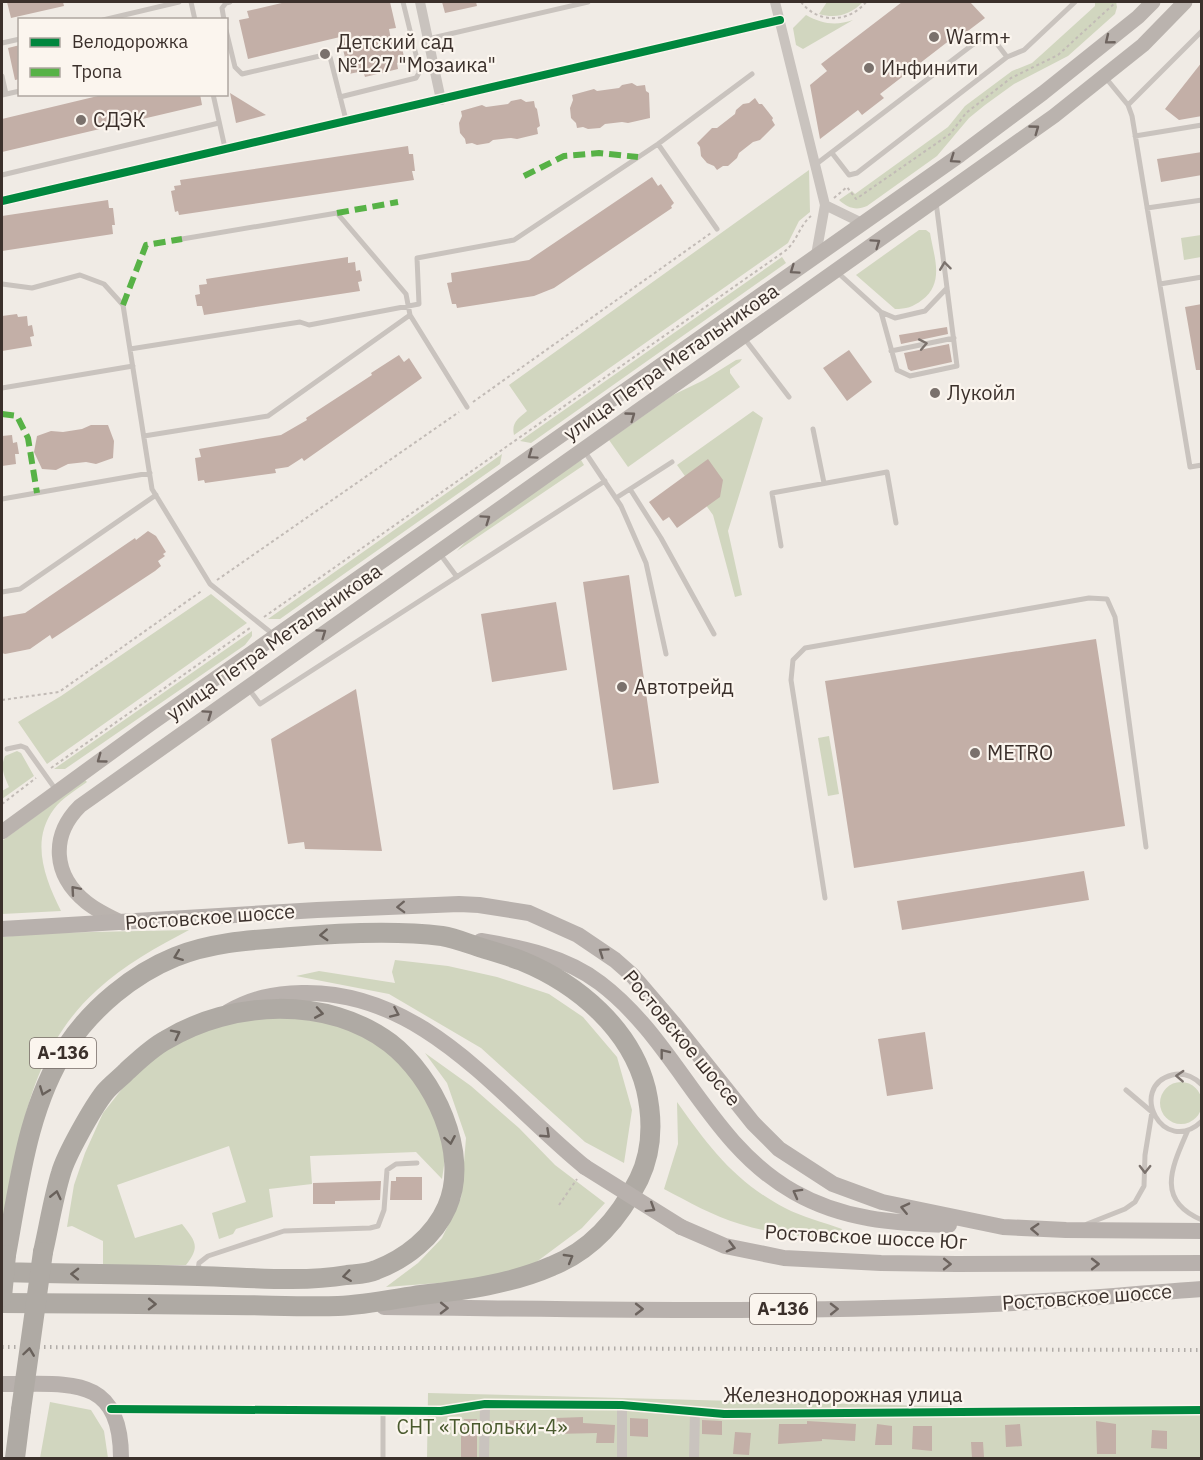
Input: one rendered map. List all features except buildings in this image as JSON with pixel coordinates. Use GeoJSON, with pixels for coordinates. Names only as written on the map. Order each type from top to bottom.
{"type":"FeatureCollection","features":[{"type":"Feature","properties":{"kind":"highway","name":"А-136"},"geometry":{"type":"LineString","coordinates":[[2,1297],[4,1263],[24,1158],[49,1079],[69,1043],[86,1021],[129,983],[176,957],[206,947],[234,942],[323,934],[445,936],[521,960],[550,975],[597,1008],[630,1049],[641,1072],[652,1123],[650,1145],[644,1168],[620,1211],[601,1234],[578,1253],[530,1275],[471,1288],[340,1306]]}},
{"type":"Feature","properties":{"kind":"highway","name":"А-136"},"geometry":{"type":"LineString","coordinates":[[4,1263],[196,1276],[326,1279],[374,1271],[399,1259],[416,1247],[434,1229],[447,1207],[453,1183],[450,1140],[441,1108],[428,1085],[402,1053],[356,1023],[321,1012],[282,1008],[217,1017],[165,1040],[140,1060],[105,1092],[61,1170],[43,1252],[21,1410],[15,1458]]}},
{"type":"Feature","properties":{"kind":"highway","name":"Ростовское шоссе"},"geometry":{"type":"LineString","coordinates":[[2,1303],[340,1306]]}},
{"type":"Feature","properties":{"kind":"main road","name":"улица Петра Метальникова"},"geometry":{"type":"LineString","coordinates":[[2,832],[148,725],[960,155],[1043,93],[1138,17],[1153,2]]}},
{"type":"Feature","properties":{"kind":"main road","name":"улица Петра Метальникова"},"geometry":{"type":"LineString","coordinates":[[123,923],[86,902],[73,890],[64,877],[60,864],[60,837],[70,816],[80,806],[1054,116],[1143,45],[1185,2]]}},
{"type":"Feature","properties":{"kind":"main road","name":"улица Петра Метальникова"},"geometry":{"type":"LineString","coordinates":[[148,725],[152,738],[159,744],[169,742]]}},
{"type":"Feature","properties":{"kind":"main road","name":"Ростовское шоссе"},"geometry":{"type":"LineString","coordinates":[[2,929],[459,904],[530,913],[578,935],[615,960],[632,975],[753,1123],[779,1149],[833,1184],[882,1203],[1003,1227],[1202,1231]]}},
{"type":"Feature","properties":{"kind":"main road","name":"А-136"},"geometry":{"type":"LineString","coordinates":[[445,936],[517,946],[534,951],[575,968],[600,982],[634,1015],[724,1131],[752,1161],[773,1179],[794,1192],[819,1205],[874,1220],[1003,1227]]}},
{"type":"Feature","properties":{"kind":"main road","name":"Ростовское шоссе Юг"},"geometry":{"type":"LineString","coordinates":[[217,1017],[248,1001],[269,996],[306,993],[335,994],[395,1013],[440,1038],[472,1064],[585,1167],[681,1227],[725,1246],[784,1258],[881,1263],[1202,1263]]}},
{"type":"Feature","properties":{"kind":"main road","name":"Ростовское шоссе"},"geometry":{"type":"LineString","coordinates":[[340,1306],[871,1309],[995,1304],[1202,1288]]}},
{"type":"Feature","properties":{"kind":"main road"},"geometry":{"type":"LineString","coordinates":[[2,1384],[70,1385],[92,1391],[111,1409],[118,1422],[121,1458]]}},
{"type":"Feature","properties":{"kind":"street"},"geometry":{"type":"LineString","coordinates":[[420,2],[441,100]]}},
{"type":"Feature","properties":{"kind":"street"},"geometry":{"type":"LineString","coordinates":[[775,2],[825,205],[816,255]]}},
{"type":"Feature","properties":{"kind":"street"},"geometry":{"type":"LineString","coordinates":[[2,201],[780,20]]}},
{"type":"Feature","properties":{"kind":"street"},"geometry":{"type":"LineString","coordinates":[[825,205],[862,222]]}},
{"type":"Feature","properties":{"kind":"street"},"geometry":{"type":"LineString","coordinates":[[484,1458],[485,1404]]}},
{"type":"Feature","properties":{"kind":"street","name":"Железнодорожная улица"},"geometry":{"type":"LineString","coordinates":[[111,1409],[441,1411],[485,1404],[622,1405],[724,1414],[1202,1410]]}},
{"type":"Feature","properties":{"kind":"street"},"geometry":{"type":"LineString","coordinates":[[622,1405],[622,1458]]}},
{"type":"Feature","properties":{"kind":"street"},"geometry":{"type":"LineString","coordinates":[[694,1458],[695,1410]]}},
{"type":"Feature","properties":{"kind":"lane"},"geometry":{"type":"LineString","coordinates":[[111,18],[179,2]]}},
{"type":"Feature","properties":{"kind":"lane"},"geometry":{"type":"LineString","coordinates":[[191,2],[195,18]]}},
{"type":"Feature","properties":{"kind":"lane"},"geometry":{"type":"LineString","coordinates":[[224,18],[222,8],[230,2]]}},
{"type":"Feature","properties":{"kind":"lane"},"geometry":{"type":"LineString","coordinates":[[340,97],[416,78],[419,67],[403,2]]}},
{"type":"Feature","properties":{"kind":"lane"},"geometry":{"type":"LineString","coordinates":[[428,39],[588,2]]}},
{"type":"Feature","properties":{"kind":"lane"},"geometry":{"type":"LineString","coordinates":[[832,153],[849,175],[856,173],[1007,57],[1024,51],[1075,2]]}},
{"type":"Feature","properties":{"kind":"lane"},"geometry":{"type":"LineString","coordinates":[[1128,105],[1202,31]]}},
{"type":"Feature","properties":{"kind":"lane"},"geometry":{"type":"LineString","coordinates":[[814,166],[984,36],[991,36],[1007,57]]}},
{"type":"Feature","properties":{"kind":"lane"},"geometry":{"type":"LineString","coordinates":[[228,38],[235,67],[238,72],[246,74],[327,55],[332,61],[346,122]]}},
{"type":"Feature","properties":{"kind":"lane"},"geometry":{"type":"LineString","coordinates":[[2,43],[18,39]]}},
{"type":"Feature","properties":{"kind":"lane"},"geometry":{"type":"LineString","coordinates":[[130,349],[300,322],[309,324],[418,304],[417,258],[514,240],[658,144],[752,74]]}},
{"type":"Feature","properties":{"kind":"lane"},"geometry":{"type":"LineString","coordinates":[[2,76],[4,95]]}},
{"type":"Feature","properties":{"kind":"lane"},"geometry":{"type":"LineString","coordinates":[[1104,76],[1128,105],[1132,116],[1190,467],[1202,465]]}},
{"type":"Feature","properties":{"kind":"lane"},"geometry":{"type":"LineString","coordinates":[[213,96],[226,150]]}},
{"type":"Feature","properties":{"kind":"lane"},"geometry":{"type":"LineString","coordinates":[[2,175],[219,123]]}},
{"type":"Feature","properties":{"kind":"lane"},"geometry":{"type":"LineString","coordinates":[[1135,136],[1202,125]]}},
{"type":"Feature","properties":{"kind":"lane"},"geometry":{"type":"LineString","coordinates":[[658,144],[717,229]]}},
{"type":"Feature","properties":{"kind":"lane"},"geometry":{"type":"LineString","coordinates":[[881,312],[897,370],[910,376],[957,366],[936,200]]}},
{"type":"Feature","properties":{"kind":"lane"},"geometry":{"type":"LineString","coordinates":[[1147,208],[1202,200]]}},
{"type":"Feature","properties":{"kind":"lane"},"geometry":{"type":"LineString","coordinates":[[182,239],[337,213],[406,294],[410,315],[466,406]]}},
{"type":"Feature","properties":{"kind":"lane"},"geometry":{"type":"LineString","coordinates":[[836,271],[881,312],[895,318],[925,311],[947,288]]}},
{"type":"Feature","properties":{"kind":"lane"},"geometry":{"type":"LineString","coordinates":[[2,284],[32,288],[80,275],[104,284],[123,305],[152,489],[210,584],[275,636]]}},
{"type":"Feature","properties":{"kind":"lane"},"geometry":{"type":"LineString","coordinates":[[1160,284],[1202,277]]}},
{"type":"Feature","properties":{"kind":"lane"},"geometry":{"type":"LineString","coordinates":[[144,436],[268,416],[410,315]]}},
{"type":"Feature","properties":{"kind":"lane"},"geometry":{"type":"LineString","coordinates":[[743,337],[789,397]]}},
{"type":"Feature","properties":{"kind":"lane"},"geometry":{"type":"LineString","coordinates":[[891,351],[954,338]]}},
{"type":"Feature","properties":{"kind":"lane"},"geometry":{"type":"LineString","coordinates":[[2,388],[133,366]]}},
{"type":"Feature","properties":{"kind":"lane"},"geometry":{"type":"LineString","coordinates":[[813,429],[824,483]]}},
{"type":"Feature","properties":{"kind":"lane"},"geometry":{"type":"LineString","coordinates":[[584,450],[616,498],[646,563],[666,654]]}},
{"type":"Feature","properties":{"kind":"lane"},"geometry":{"type":"LineString","coordinates":[[616,498],[672,462]]}},
{"type":"Feature","properties":{"kind":"lane"},"geometry":{"type":"LineString","coordinates":[[781,546],[772,493],[887,472],[896,523]]}},
{"type":"Feature","properties":{"kind":"lane"},"geometry":{"type":"LineString","coordinates":[[2,499],[150,473]]}},
{"type":"Feature","properties":{"kind":"lane"},"geometry":{"type":"LineString","coordinates":[[247,686],[260,704],[605,481]]}},
{"type":"Feature","properties":{"kind":"lane"},"geometry":{"type":"LineString","coordinates":[[630,489],[661,538],[714,634]]}},
{"type":"Feature","properties":{"kind":"lane"},"geometry":{"type":"LineString","coordinates":[[2,592],[20,589],[156,495]]}},
{"type":"Feature","properties":{"kind":"lane"},"geometry":{"type":"LineString","coordinates":[[438,552],[457,577]]}},
{"type":"Feature","properties":{"kind":"lane"},"geometry":{"type":"LineString","coordinates":[[825,898],[791,680],[793,660],[805,648],[1089,598],[1107,599],[1115,617],[1146,847]]}},
{"type":"Feature","properties":{"kind":"lane"},"geometry":{"type":"LineString","coordinates":[[7,749],[21,746],[26,748],[57,792]]}},
{"type":"Feature","properties":{"kind":"lane"},"geometry":{"type":"LineString","coordinates":[[1066,1230],[1106,1217],[1135,1202],[1144,1186],[1145,1155],[1152,1112],[1151,1097],[1158,1084],[1178,1074],[1194,1078],[1202,1085]]}},
{"type":"Feature","properties":{"kind":"lane"},"geometry":{"type":"LineString","coordinates":[[1126,1090],[1152,1112],[1156,1120],[1171,1130],[1188,1130],[1202,1121]]}},
{"type":"Feature","properties":{"kind":"lane"},"geometry":{"type":"LineString","coordinates":[[1188,1130],[1172,1166],[1171,1184],[1180,1205],[1189,1215],[1202,1220]]}},
{"type":"Feature","properties":{"kind":"lane"},"geometry":{"type":"LineString","coordinates":[[196,1276],[200,1263],[208,1256],[284,1231],[378,1226],[384,1210],[387,1170],[396,1164],[417,1163]]}},
{"type":"Feature","properties":{"kind":"lane"},"geometry":{"type":"LineString","coordinates":[[383,1411],[383,1458]]}},
{"type":"Feature","properties":{"kind":"path"},"geometry":{"type":"LineString","coordinates":[[801,2],[818,15],[834,18],[850,15],[866,2]]}},
{"type":"Feature","properties":{"kind":"path"},"geometry":{"type":"LineString","coordinates":[[2,804],[791,247],[804,222],[847,188],[856,200],[950,134],[966,113],[1011,78],[1058,55],[1116,2]]}},
{"type":"Feature","properties":{"kind":"path"},"geometry":{"type":"LineString","coordinates":[[2,700],[59,692],[717,229]]}},
{"type":"Feature","properties":{"kind":"path"},"geometry":{"type":"LineString","coordinates":[[559,1205],[585,1167]]}},
{"type":"Feature","properties":{"kind":"green space"},"geometry":{"type":"Polygon","coordinates":[[[827,2],[863,2],[843,15],[819,14],[827,2]]]}},
{"type":"Feature","properties":{"kind":"green space"},"geometry":{"type":"Polygon","coordinates":[[[1095,2],[1116,2],[1115,14],[1068,56],[1014,84],[985,105],[969,118],[937,156],[867,206],[852,208],[839,200],[852,191],[855,194],[948,127],[965,106],[1012,71],[1032,63],[1095,6],[1095,2]]]}},
{"type":"Feature","properties":{"kind":"green space"},"geometry":{"type":"Polygon","coordinates":[[[806,15],[829,23],[853,20],[803,49],[796,45],[793,28],[806,15]]]}},
{"type":"Feature","properties":{"kind":"green space"},"geometry":{"type":"Polygon","coordinates":[[[809,170],[810,212],[799,221],[788,243],[514,435],[515,424],[527,411],[509,385],[809,170]]]}},
{"type":"Feature","properties":{"kind":"green space"},"geometry":{"type":"Polygon","coordinates":[[[919,230],[926,230],[930,233],[936,269],[934,286],[916,304],[895,309],[856,275],[919,230]]]}},
{"type":"Feature","properties":{"kind":"green space"},"geometry":{"type":"Polygon","coordinates":[[[1201,235],[1201,257],[1184,260],[1181,238],[1201,235]]]}},
{"type":"Feature","properties":{"kind":"green space"},"geometry":{"type":"Polygon","coordinates":[[[782,257],[786,263],[531,443],[520,441],[782,257]]]}},
{"type":"Feature","properties":{"kind":"green space"},"geometry":{"type":"Polygon","coordinates":[[[742,359],[730,369],[730,373],[740,387],[628,467],[609,440],[673,395],[704,380],[736,360],[742,359]]]}},
{"type":"Feature","properties":{"kind":"green space"},"geometry":{"type":"Polygon","coordinates":[[[753,411],[763,418],[728,531],[742,595],[735,597],[713,515],[677,465],[753,411]]]}},
{"type":"Feature","properties":{"kind":"green space"},"geometry":{"type":"Polygon","coordinates":[[[502,454],[500,464],[280,619],[268,619],[502,454]]]}},
{"type":"Feature","properties":{"kind":"green space"},"geometry":{"type":"Polygon","coordinates":[[[581,460],[584,465],[457,551],[474,533],[581,460]]]}},
{"type":"Feature","properties":{"kind":"green space"},"geometry":{"type":"Polygon","coordinates":[[[211,594],[247,623],[47,764],[18,722],[61,696],[211,594]]]}},
{"type":"Feature","properties":{"kind":"green space"},"geometry":{"type":"Polygon","coordinates":[[[252,631],[252,636],[245,645],[65,769],[54,769],[252,631]]]}},
{"type":"Feature","properties":{"kind":"green space"},"geometry":{"type":"Polygon","coordinates":[[[829,736],[839,794],[828,796],[818,738],[829,736]]]}},
{"type":"Feature","properties":{"kind":"green space"},"geometry":{"type":"Polygon","coordinates":[[[17,751],[21,753],[34,776],[2,799],[2,791],[9,787],[3,771],[5,756],[17,751]]]}},
{"type":"Feature","properties":{"kind":"green space"},"geometry":{"type":"Polygon","coordinates":[[[85,780],[87,782],[57,805],[47,821],[43,834],[41,847],[45,873],[61,911],[2,914],[2,841],[85,780]]]}},
{"type":"Feature","properties":{"kind":"green space"},"geometry":{"type":"Polygon","coordinates":[[[189,930],[141,957],[107,981],[72,1017],[52,1047],[37,1079],[26,1113],[18,1148],[2,1255],[2,937],[44,933],[189,930]]]}},
{"type":"Feature","properties":{"kind":"green space"},"geometry":{"type":"Polygon","coordinates":[[[395,960],[448,966],[497,977],[549,994],[583,1017],[617,1057],[632,1110],[624,1163],[585,1142],[481,1048],[389,994],[296,976],[319,971],[395,983],[392,972],[395,960]]]}},
{"type":"Feature","properties":{"kind":"green space"},"geometry":{"type":"Polygon","coordinates":[[[324,1015],[406,1061],[440,1118],[445,1159],[442,1179],[416,1152],[310,1156],[312,1184],[269,1189],[273,1217],[236,1229],[233,1234],[219,1239],[212,1213],[246,1202],[229,1146],[117,1185],[135,1238],[182,1224],[193,1239],[195,1248],[186,1265],[103,1265],[103,1241],[72,1226],[67,1227],[74,1185],[85,1153],[103,1113],[129,1080],[171,1044],[229,1019],[324,1015]]]}},
{"type":"Feature","properties":{"kind":"green space"},"geometry":{"type":"Polygon","coordinates":[[[425,1053],[471,1086],[519,1128],[555,1165],[605,1203],[582,1228],[535,1263],[490,1279],[386,1287],[418,1263],[442,1238],[461,1198],[466,1138],[447,1083],[425,1053]]]}},
{"type":"Feature","properties":{"kind":"green space"},"geometry":{"type":"Polygon","coordinates":[[[1181,1082],[1196,1088],[1202,1103],[1196,1118],[1181,1124],[1166,1118],[1160,1103],[1166,1088],[1181,1082]]]}},
{"type":"Feature","properties":{"kind":"green space"},"geometry":{"type":"Polygon","coordinates":[[[677,1102],[700,1134],[737,1175],[767,1198],[785,1208],[842,1229],[837,1241],[776,1233],[730,1221],[664,1189],[678,1144],[677,1102]]]}},
{"type":"Feature","properties":{"kind":"green space","name":"СНТ «Топольки-4»"},"geometry":{"type":"Polygon","coordinates":[[[428,1393],[1087,1410],[1201,1408],[1201,1458],[427,1458],[428,1393]]]}},
{"type":"Feature","properties":{"kind":"green space"},"geometry":{"type":"Polygon","coordinates":[[[50,1402],[91,1410],[104,1431],[108,1458],[40,1458],[50,1402]]]}},
{"type":"Feature","properties":{"kind":"railway"},"geometry":{"type":"LineString","coordinates":[[2,1347],[1202,1350]]}},
{"type":"Feature","properties":{"kind":"marked path"},"geometry":{"type":"LineString","coordinates":[[524,176],[564,156],[599,153],[638,157]]}},
{"type":"Feature","properties":{"kind":"marked path"},"geometry":{"type":"LineString","coordinates":[[337,213],[398,202]]}},
{"type":"Feature","properties":{"kind":"marked path"},"geometry":{"type":"LineString","coordinates":[[123,305],[146,245],[182,239]]}},
{"type":"Feature","properties":{"kind":"marked path"},"geometry":{"type":"LineString","coordinates":[[2,414],[17,416],[28,438],[37,493]]}},
{"type":"Feature","properties":{"kind":"cycle path"},"geometry":{"type":"LineString","coordinates":[[2,201],[780,20]]}},
{"type":"Feature","properties":{"kind":"cycle path"},"geometry":{"type":"LineString","coordinates":[[111,1409],[441,1411],[485,1404],[622,1405],[724,1414],[1202,1410]]}},
{"type":"Feature","properties":{"kind":"place","name":"Warm+"},"geometry":{"type":"Point","coordinates":[934,37]}},
{"type":"Feature","properties":{"kind":"place","name":"Детский сад №127 \"Мозаика\""},"geometry":{"type":"Point","coordinates":[325,54]}},
{"type":"Feature","properties":{"kind":"place","name":"Инфинити"},"geometry":{"type":"Point","coordinates":[869,68]}},
{"type":"Feature","properties":{"kind":"place","name":"СДЭК"},"geometry":{"type":"Point","coordinates":[81,120]}},
{"type":"Feature","properties":{"kind":"place","name":"Лукойл"},"geometry":{"type":"Point","coordinates":[935,393]}},
{"type":"Feature","properties":{"kind":"place","name":"Автотрейд"},"geometry":{"type":"Point","coordinates":[622,687]}},
{"type":"Feature","properties":{"kind":"place","name":"METRO"},"geometry":{"type":"Point","coordinates":[975,753]}}]}
